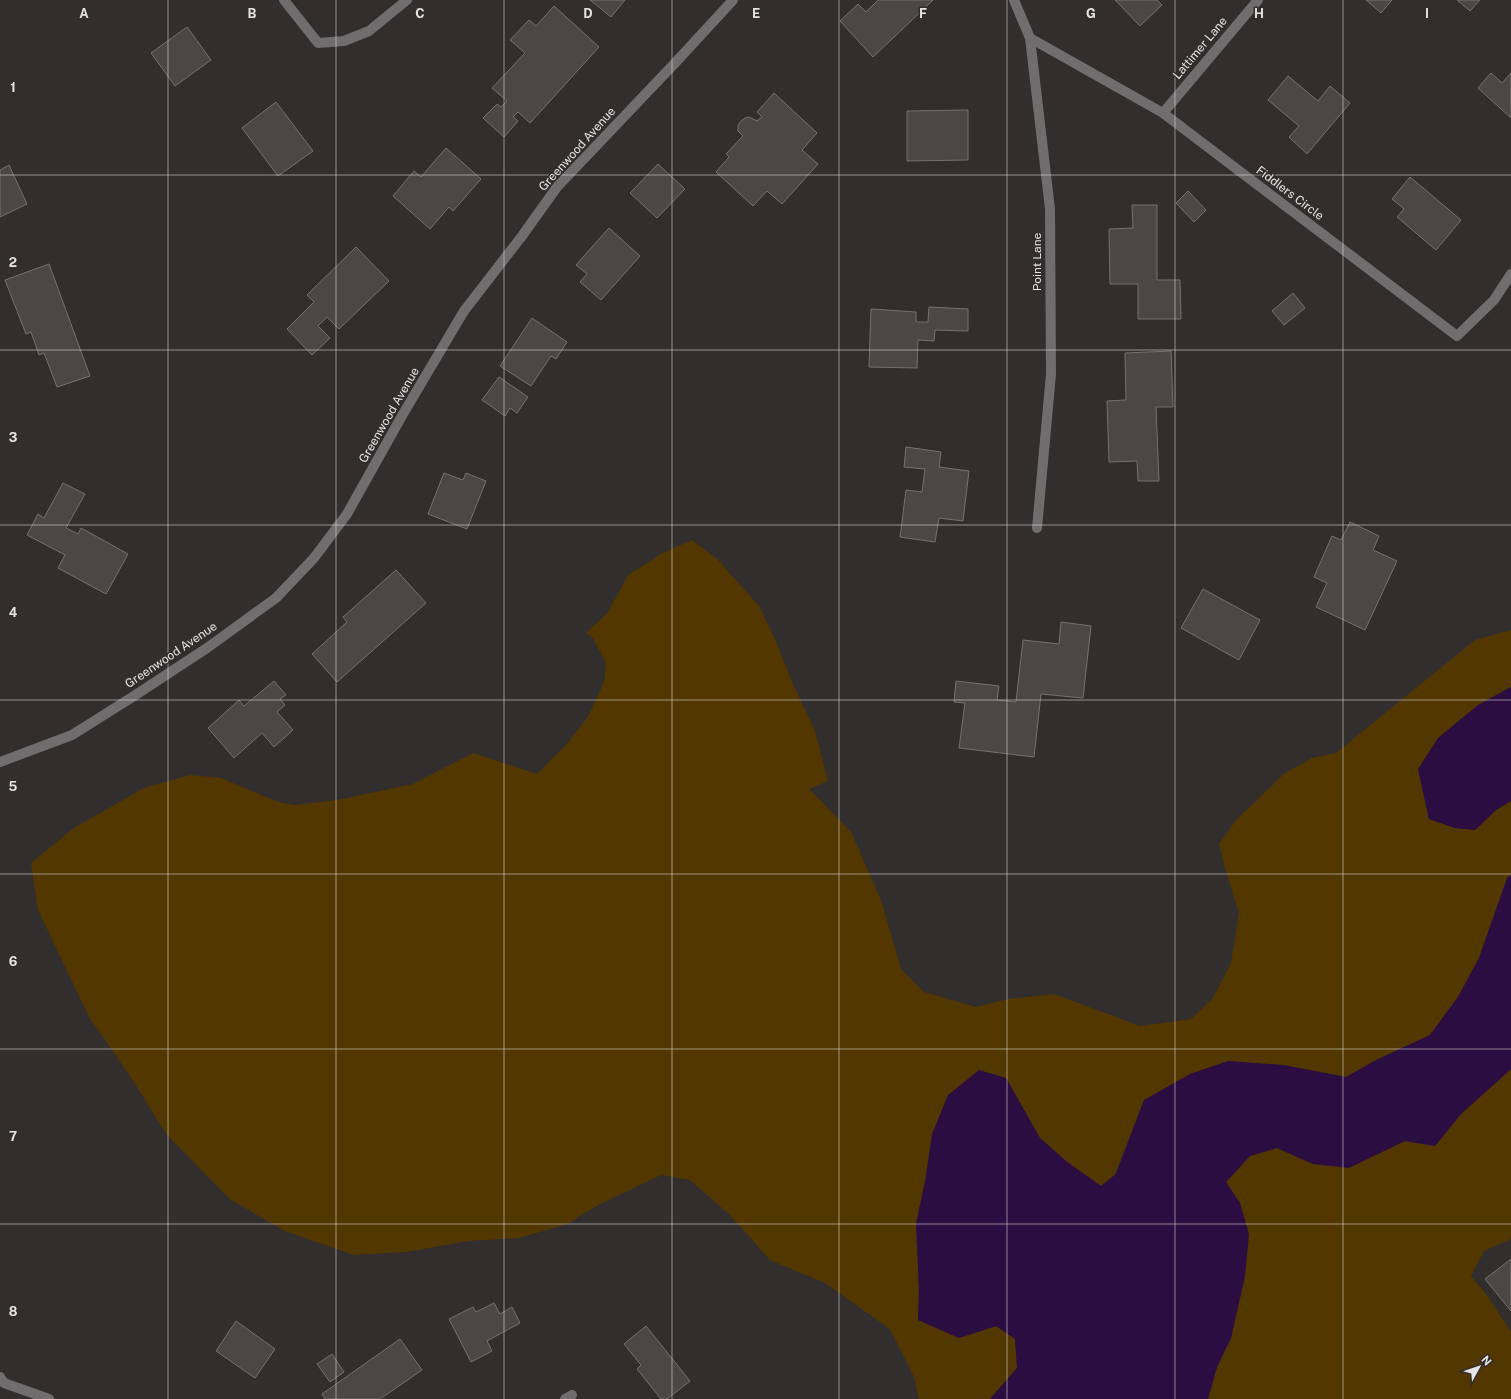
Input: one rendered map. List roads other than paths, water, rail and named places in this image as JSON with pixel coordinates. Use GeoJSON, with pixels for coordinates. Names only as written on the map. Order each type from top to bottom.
{"type":"FeatureCollection","features":[{"type":"Feature","properties":{"kind":"street"},"geometry":{"type":"LineString","coordinates":[[284,0],[318,43],[344,41],[369,31],[407,0]]}},
{"type":"Feature","properties":{"kind":"street","name":"Greenwood Avenue"},"geometry":{"type":"LineString","coordinates":[[0,762],[72,735],[207,648],[276,598],[314,558],[348,514],[403,414],[464,311],[522,236],[557,187],[675,64],[733,0]]}},
{"type":"Feature","properties":{"kind":"street","name":"Point Lane"},"geometry":{"type":"LineString","coordinates":[[1014,0],[1030,38],[1050,209],[1051,374],[1037,528]]}},
{"type":"Feature","properties":{"kind":"street","name":"Lattimer Lane"},"geometry":{"type":"LineString","coordinates":[[1163,114],[1258,0]]}},
{"type":"Feature","properties":{"kind":"street","name":"Fiddlers Circle"},"geometry":{"type":"LineString","coordinates":[[1030,38],[1163,114],[1457,336],[1494,300],[1511,274]]}},
{"type":"Feature","properties":{"kind":"street"},"geometry":{"type":"LineString","coordinates":[[0,1377],[4,1383],[49,1399]]}}]}
